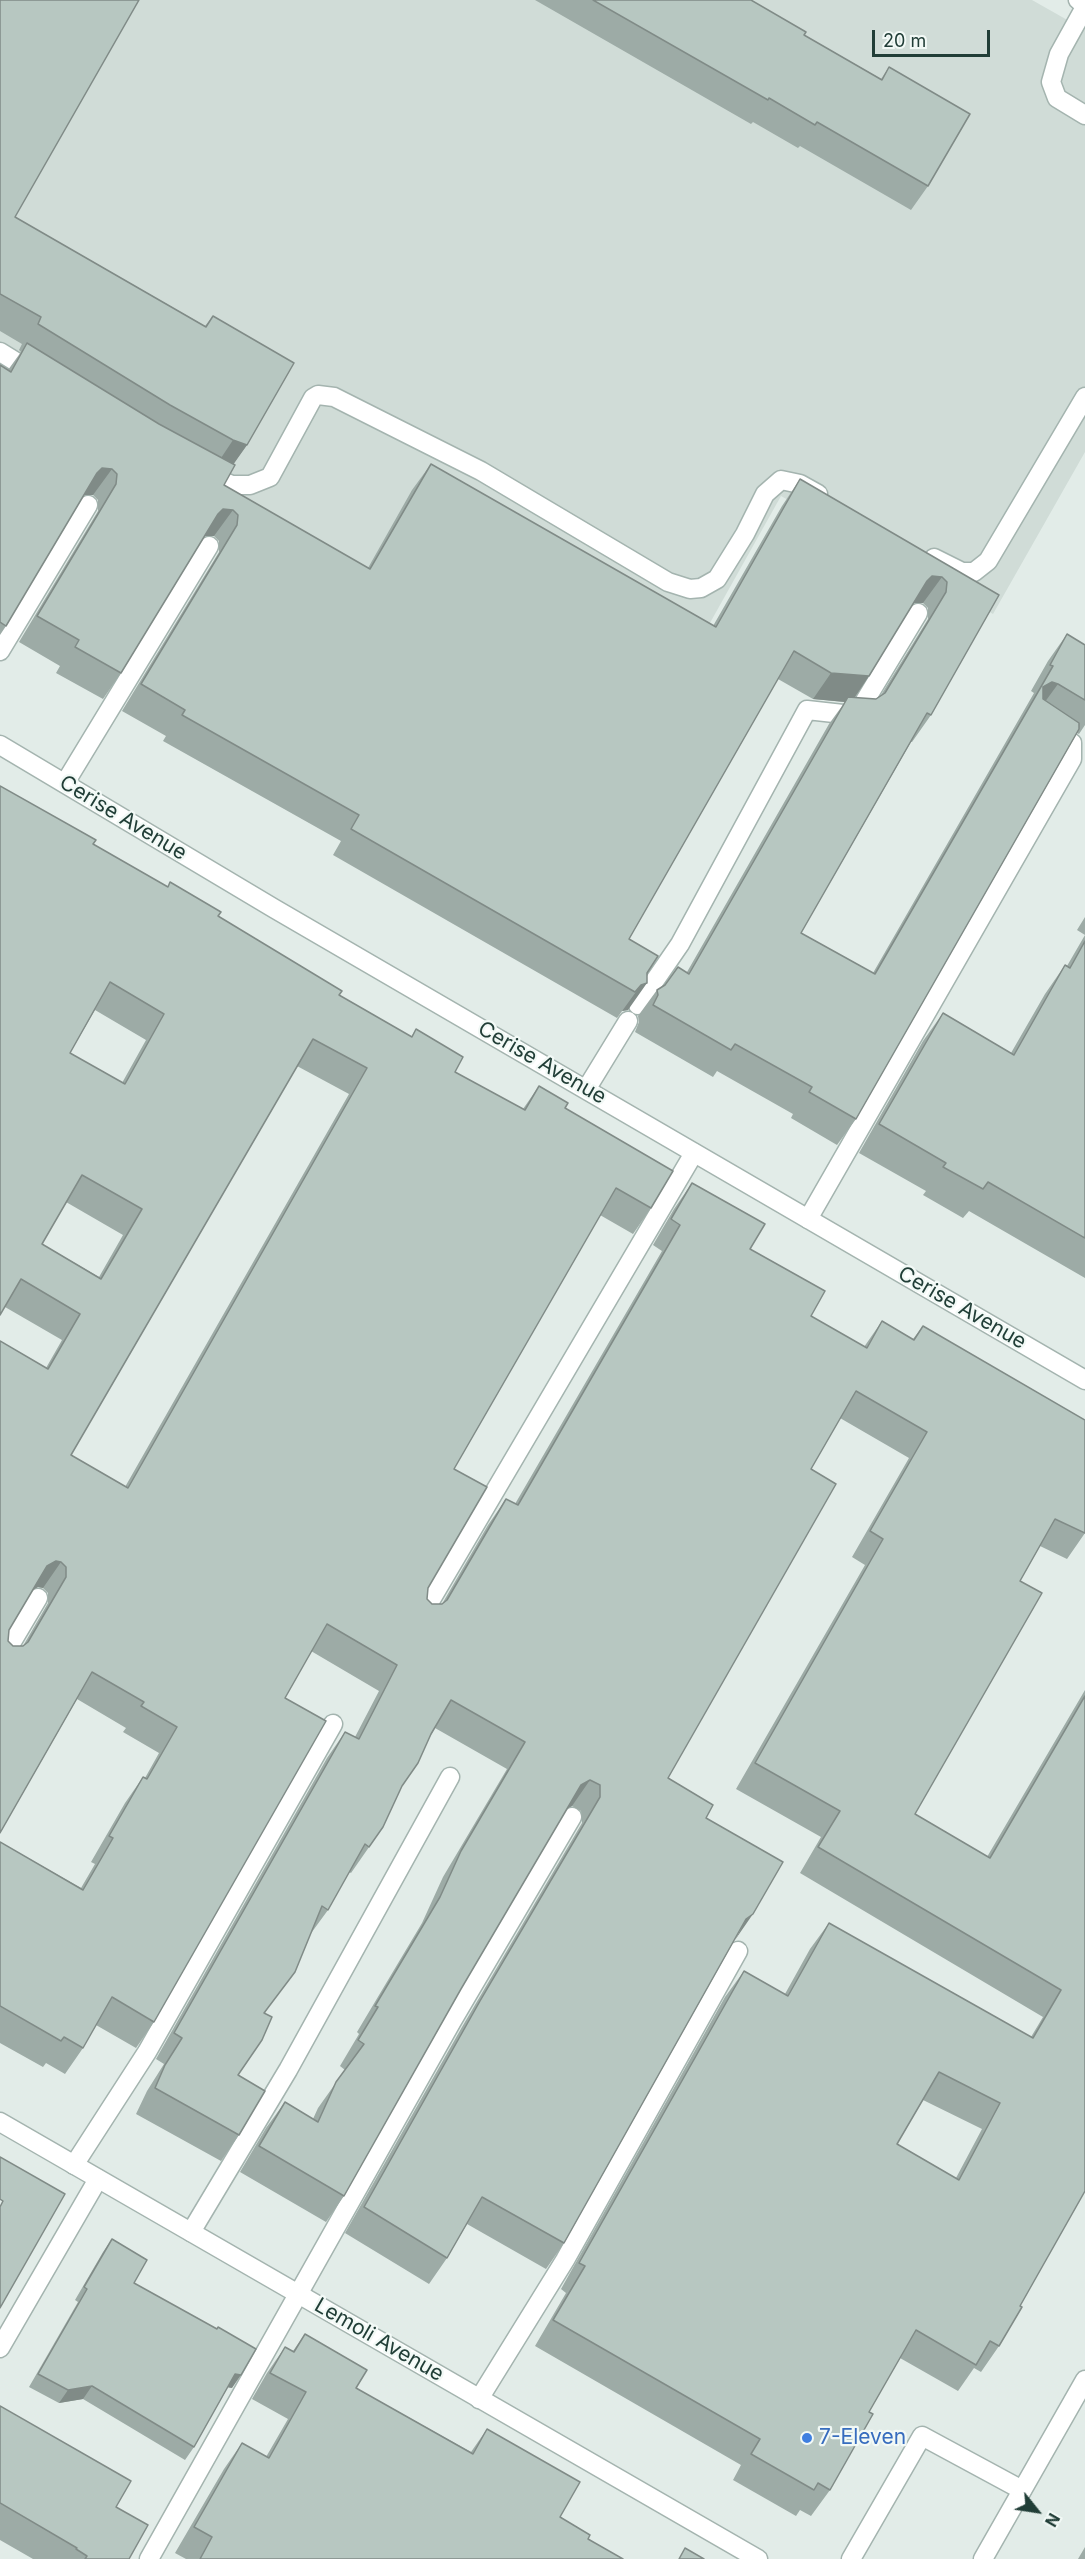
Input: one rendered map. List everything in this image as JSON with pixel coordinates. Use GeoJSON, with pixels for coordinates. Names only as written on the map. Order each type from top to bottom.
{"type":"FeatureCollection","features":[{"type":"Feature","properties":{"kind":"street"},"geometry":{"type":"LineString","coordinates":[[1078,0],[1085,6],[1059,54],[1051,82],[1057,98],[1085,115]]}},
{"type":"Feature","properties":{"kind":"street"},"geometry":{"type":"LineString","coordinates":[[0,352],[45,380]]}},
{"type":"Feature","properties":{"kind":"street"},"geometry":{"type":"LineString","coordinates":[[192,466],[210,477],[232,485],[250,485],[270,477],[313,399],[318,395],[334,397],[481,471],[668,582],[690,589],[701,588],[717,579],[745,534],[765,494],[782,480],[800,484],[831,501]]}},
{"type":"Feature","properties":{"kind":"street"},"geometry":{"type":"LineString","coordinates":[[923,552],[962,572],[974,572],[988,561],[1085,397]]}},
{"type":"Feature","properties":{"kind":"street"},"geometry":{"type":"LineString","coordinates":[[0,651],[88,505]]}},
{"type":"Feature","properties":{"kind":"street"},"geometry":{"type":"LineString","coordinates":[[65,783],[209,546]]}},
{"type":"Feature","properties":{"kind":"street"},"geometry":{"type":"LineString","coordinates":[[638,1005],[680,944],[807,710],[857,714],[918,613]]}},
{"type":"Feature","properties":{"kind":"street"},"geometry":{"type":"LineString","coordinates":[[808,1219],[1072,759],[1072,743],[1034,720]]}},
{"type":"Feature","properties":{"kind":"street","name":"Cerise Avenue"},"geometry":{"type":"LineString","coordinates":[[0,745],[265,903],[587,1088],[694,1153],[1085,1380]]}},
{"type":"Feature","properties":{"kind":"street"},"geometry":{"type":"LineString","coordinates":[[587,1088],[628,1021]]}},
{"type":"Feature","properties":{"kind":"street"},"geometry":{"type":"LineString","coordinates":[[418,1620],[694,1153]]}},
{"type":"Feature","properties":{"kind":"street"},"geometry":{"type":"LineString","coordinates":[[0,1662],[38,1598]]}},
{"type":"Feature","properties":{"kind":"street"},"geometry":{"type":"LineString","coordinates":[[74,2165],[147,2052],[333,1725]]}},
{"type":"Feature","properties":{"kind":"street"},"geometry":{"type":"LineString","coordinates":[[191,2232],[288,2070],[450,1777]]}},
{"type":"Feature","properties":{"kind":"street"},"geometry":{"type":"LineString","coordinates":[[149,2559],[452,2021],[572,1817]]}},
{"type":"Feature","properties":{"kind":"street"},"geometry":{"type":"LineString","coordinates":[[479,2399],[562,2265],[738,1951]]}},
{"type":"Feature","properties":{"kind":"street","name":"Lemoli Avenue"},"geometry":{"type":"LineString","coordinates":[[0,2122],[758,2559]]}},
{"type":"Feature","properties":{"kind":"street"},"geometry":{"type":"LineString","coordinates":[[0,2348],[98,2178]]}},
{"type":"Feature","properties":{"kind":"street"},"geometry":{"type":"LineString","coordinates":[[983,2559],[1085,2380]]}},
{"type":"Feature","properties":{"kind":"street"},"geometry":{"type":"LineString","coordinates":[[851,2559],[922,2436],[1022,2490]]}},
{"type":"Feature","properties":{"kind":"shaded area"},"geometry":{"type":"Polygon","coordinates":[[[0,0],[1032,0],[1085,30],[1085,452],[993,614],[781,496],[645,739],[0,366],[0,0]]]}},
{"type":"Feature","properties":{"kind":"building"},"geometry":{"type":"Polygon","coordinates":[[[0,0],[139,0],[15,217],[206,327],[213,316],[294,363],[247,445],[233,440],[170,405],[38,324],[41,317],[0,294],[0,0]]]}},
{"type":"Feature","properties":{"kind":"building"},"geometry":{"type":"Polygon","coordinates":[[[593,0],[751,0],[806,32],[804,35],[882,80],[889,67],[970,114],[928,186],[817,122],[815,125],[769,98],[768,100],[593,0]]]}},
{"type":"Feature","properties":{"kind":"building"},"geometry":{"type":"Polygon","coordinates":[[[27,343],[159,424],[235,465],[224,485],[370,569],[431,464],[716,627],[800,479],[999,595],[931,715],[927,713],[801,933],[875,974],[1053,666],[1050,665],[1067,634],[1085,645],[1085,700],[1052,682],[1043,687],[1043,699],[1079,723],[1079,729],[856,1119],[809,1092],[812,1087],[735,1044],[731,1050],[653,1005],[658,995],[657,990],[665,985],[678,967],[689,974],[848,697],[876,699],[885,693],[946,592],[947,582],[942,577],[932,576],[927,581],[869,676],[831,673],[794,651],[629,939],[658,956],[647,973],[647,983],[641,985],[635,992],[351,829],[359,815],[182,715],[185,710],[141,684],[237,525],[238,515],[233,510],[223,509],[218,514],[121,673],[75,647],[79,640],[37,616],[116,484],[117,474],[112,469],[102,468],[97,473],[6,626],[0,622],[0,365],[11,372],[27,343]]]}},
{"type":"Feature","properties":{"kind":"building"},"geometry":{"type":"Polygon","coordinates":[[[0,786],[96,840],[93,844],[168,887],[170,882],[221,912],[218,916],[342,991],[339,995],[412,1037],[416,1029],[463,1057],[455,1072],[525,1110],[539,1086],[568,1103],[565,1108],[673,1171],[651,1208],[616,1188],[454,1469],[487,1487],[428,1588],[427,1599],[432,1604],[442,1604],[447,1600],[506,1499],[518,1505],[680,1225],[671,1219],[692,1183],[765,1224],[750,1249],[825,1291],[811,1316],[867,1348],[882,1321],[914,1340],[923,1326],[1085,1420],[1085,1533],[1055,1519],[1020,1581],[1042,1593],[915,1814],[990,1858],[1085,1696],[1085,2191],[999,2346],[990,2341],[976,2365],[916,2330],[869,2412],[873,2414],[830,2490],[818,2483],[814,2490],[751,2454],[760,2439],[553,2320],[585,2266],[579,2263],[744,1971],[788,1996],[829,1923],[1033,2038],[1061,1990],[818,1847],[840,1811],[755,1763],[883,1539],[870,1531],[927,1432],[856,1391],[811,1469],[836,1484],[668,1778],[713,1805],[706,1818],[783,1862],[753,1914],[746,1919],[564,2243],[482,2197],[447,2258],[364,2207],[480,2001],[600,1797],[600,1785],[590,1780],[581,1785],[461,1989],[344,2196],[259,2146],[285,2102],[318,2122],[336,2082],[364,2044],[358,2040],[378,2007],[375,2006],[440,1897],[461,1851],[525,1742],[451,1700],[431,1734],[418,1763],[402,1786],[383,1827],[369,1847],[365,1844],[328,1910],[322,1906],[295,1972],[264,2013],[272,2017],[262,2040],[238,2075],[265,2091],[239,2135],[155,2088],[165,2065],[182,2038],[174,2033],[345,1732],[359,1739],[397,1665],[327,1624],[285,1698],[326,1721],[154,2022],[112,1997],[83,2048],[64,2037],[61,2041],[0,2006],[0,1842],[83,1890],[113,1838],[109,1836],[143,1777],[147,1779],[177,1727],[141,1706],[144,1702],[92,1672],[0,1833],[0,1341],[48,1369],[80,1314],[21,1279],[0,1315],[0,786]],[[110,982],[70,1053],[125,1084],[164,1014],[110,982]],[[313,1039],[71,1455],[128,1488],[367,1068],[313,1039]],[[82,1175],[42,1244],[101,1279],[142,1209],[82,1175]],[[56,1561],[47,1566],[9,1630],[8,1641],[13,1646],[23,1646],[28,1642],[66,1577],[66,1567],[61,1562],[56,1561]],[[939,2072],[897,2144],[959,2180],[1000,2103],[939,2072]]]}},
{"type":"Feature","properties":{"kind":"building"},"geometry":{"type":"Polygon","coordinates":[[[1085,941],[1085,1238],[988,1182],[983,1189],[943,1167],[946,1163],[879,1124],[943,1013],[1014,1055],[1065,965],[1070,968],[1085,941]]]}},
{"type":"Feature","properties":{"kind":"building"},"geometry":{"type":"Polygon","coordinates":[[[0,2157],[65,2194],[0,2308],[0,2207],[3,2201],[0,2199],[0,2157]]]}},
{"type":"Feature","properties":{"kind":"building"},"geometry":{"type":"Polygon","coordinates":[[[112,2239],[147,2260],[134,2283],[256,2349],[241,2375],[235,2374],[194,2447],[92,2386],[68,2390],[38,2374],[87,2289],[84,2287],[112,2239]]]}},
{"type":"Feature","properties":{"kind":"building"},"geometry":{"type":"Polygon","coordinates":[[[305,2334],[367,2370],[356,2388],[473,2454],[487,2429],[580,2482],[560,2517],[590,2535],[588,2539],[623,2559],[200,2559],[212,2537],[194,2527],[242,2443],[269,2458],[306,2392],[270,2373],[285,2347],[294,2352],[305,2334]]]}},
{"type":"Feature","properties":{"kind":"building"},"geometry":{"type":"Polygon","coordinates":[[[0,2406],[131,2481],[116,2507],[148,2525],[129,2559],[85,2559],[87,2556],[77,2548],[0,2503],[0,2406]]]}},
{"type":"Feature","properties":{"kind":"building"},"geometry":{"type":"Polygon","coordinates":[[[685,2548],[704,2559],[679,2559],[685,2548]]]}},
{"type":"Feature","properties":{"kind":"place","name":"7-Eleven"},"geometry":{"type":"Point","coordinates":[807,2438]}}]}
